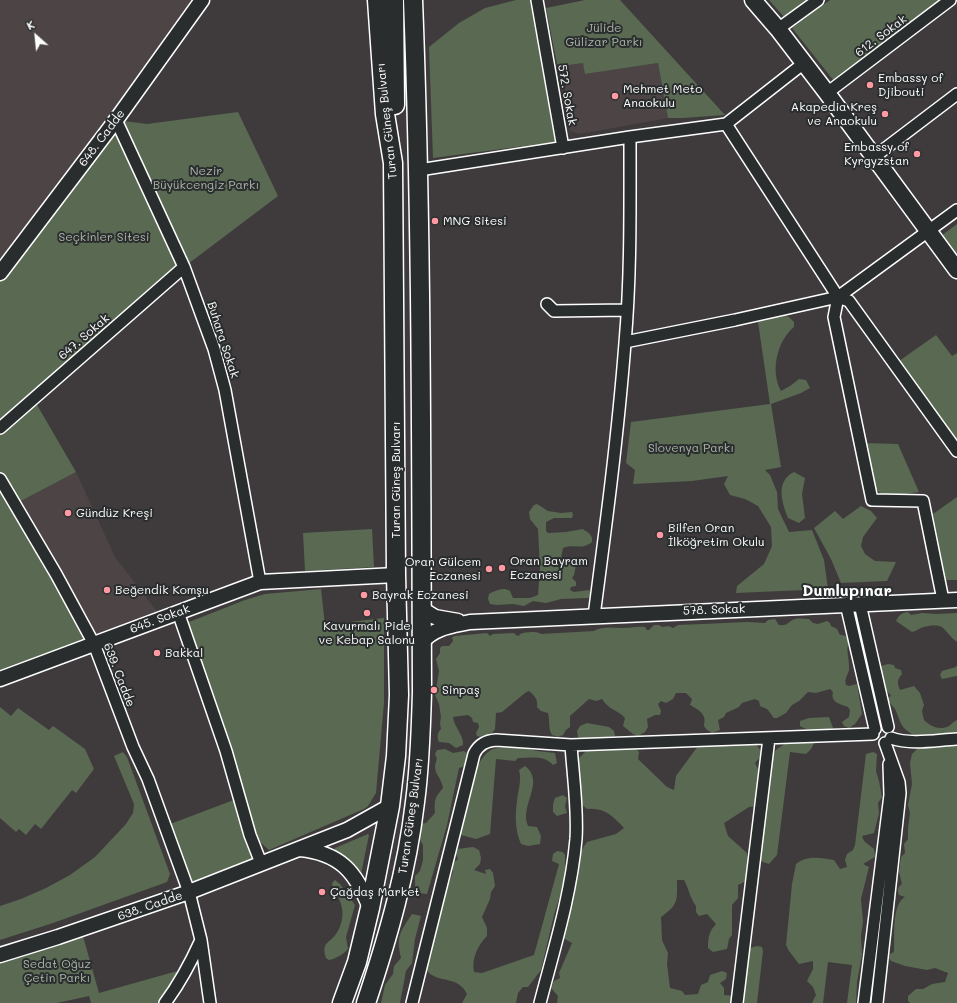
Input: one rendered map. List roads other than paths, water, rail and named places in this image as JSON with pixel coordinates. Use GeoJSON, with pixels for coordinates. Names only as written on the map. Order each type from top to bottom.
{"type":"FeatureCollection","features":[{"type":"Feature","properties":{"kind":"main road","name":"Turan Güneş Bulvarı"},"geometry":{"type":"LineString","coordinates":[[342,1003],[357,962],[370,908],[390,806],[396,756],[399,695],[396,575],[393,163],[385,114],[377,0]]}},
{"type":"Feature","properties":{"kind":"main road"},"geometry":{"type":"LineString","coordinates":[[393,163],[395,110],[394,0]]}},
{"type":"Feature","properties":{"kind":"main road","name":"Turan Güneş Bulvarı"},"geometry":{"type":"LineString","coordinates":[[366,1003],[391,925],[402,881],[414,808],[420,743],[422,692],[422,609],[419,170],[413,0]]}},
{"type":"Feature","properties":{"kind":"main road"},"geometry":{"type":"LineString","coordinates":[[752,0],[778,29],[827,93],[957,270]]}},
{"type":"Feature","properties":{"kind":"street","name":"648. Cadde"},"geometry":{"type":"LineString","coordinates":[[0,274],[116,120],[202,0]]}},
{"type":"Feature","properties":{"kind":"street","name":"572. Sokak"},"geometry":{"type":"LineString","coordinates":[[537,0],[563,148]]}},
{"type":"Feature","properties":{"kind":"street"},"geometry":{"type":"LineString","coordinates":[[778,29],[818,0]]}},
{"type":"Feature","properties":{"kind":"street","name":"612. Sokak"},"geometry":{"type":"LineString","coordinates":[[827,93],[950,0]]}},
{"type":"Feature","properties":{"kind":"street"},"geometry":{"type":"LineString","coordinates":[[419,170],[630,137],[726,124],[804,63]]}},
{"type":"Feature","properties":{"kind":"street"},"geometry":{"type":"LineString","coordinates":[[874,157],[957,94]]}},
{"type":"Feature","properties":{"kind":"street","name":"Buhara Sokak"},"geometry":{"type":"LineString","coordinates":[[116,120],[184,267],[214,349],[225,390],[260,582]]}},
{"type":"Feature","properties":{"kind":"street"},"geometry":{"type":"LineString","coordinates":[[726,124],[838,297],[849,301],[957,451]]}},
{"type":"Feature","properties":{"kind":"street"},"geometry":{"type":"LineString","coordinates":[[594,616],[617,438],[625,342],[630,248],[630,137]]}},
{"type":"Feature","properties":{"kind":"street"},"geometry":{"type":"LineString","coordinates":[[625,342],[736,320],[838,297],[957,210]]}},
{"type":"Feature","properties":{"kind":"street","name":"647. Sokak"},"geometry":{"type":"LineString","coordinates":[[0,428],[184,267]]}},
{"type":"Feature","properties":{"kind":"street"},"geometry":{"type":"LineString","coordinates":[[838,297],[834,317],[872,500],[923,501],[950,600]]}},
{"type":"Feature","properties":{"kind":"street"},"geometry":{"type":"LineString","coordinates":[[547,304],[554,311],[627,310]]}},
{"type":"Feature","properties":{"kind":"street","name":"639. Cadde"},"geometry":{"type":"LineString","coordinates":[[0,479],[56,574],[94,644],[133,747],[148,779],[190,892],[201,940],[210,1003]]}},
{"type":"Feature","properties":{"kind":"street","name":"645. Sokak"},"geometry":{"type":"LineString","coordinates":[[0,679],[260,582],[396,575]]}},
{"type":"Feature","properties":{"kind":"street","name":"578. Sokak"},"geometry":{"type":"LineString","coordinates":[[470,622],[950,600]]}},
{"type":"Feature","properties":{"kind":"street"},"geometry":{"type":"LineString","coordinates":[[853,604],[888,727],[891,732],[888,741],[890,794],[864,1003]]}},
{"type":"Feature","properties":{"kind":"street"},"geometry":{"type":"LineString","coordinates":[[853,604],[876,742],[957,739]]}},
{"type":"Feature","properties":{"kind":"street"},"geometry":{"type":"LineString","coordinates":[[422,609],[435,618],[470,622]]}},
{"type":"Feature","properties":{"kind":"street"},"geometry":{"type":"LineString","coordinates":[[178,612],[226,751],[250,835],[261,863]]}},
{"type":"Feature","properties":{"kind":"street"},"geometry":{"type":"LineString","coordinates":[[422,642],[439,629],[470,622]]}},
{"type":"Feature","properties":{"kind":"street"},"geometry":{"type":"LineString","coordinates":[[412,1003],[474,754],[477,748],[482,744],[488,741],[496,740],[571,745],[769,738],[874,731],[879,726],[888,727]]}},
{"type":"Feature","properties":{"kind":"street"},"geometry":{"type":"LineString","coordinates":[[737,1003],[769,738]]}},
{"type":"Feature","properties":{"kind":"street"},"geometry":{"type":"LineString","coordinates":[[540,1003],[570,882],[576,838],[576,809],[571,745]]}},
{"type":"Feature","properties":{"kind":"street"},"geometry":{"type":"LineString","coordinates":[[877,1003],[900,794],[897,778],[889,758]]}},
{"type":"Feature","properties":{"kind":"street","name":"638. Cadde"},"geometry":{"type":"LineString","coordinates":[[0,955],[190,892],[347,830],[390,806]]}},
{"type":"Feature","properties":{"kind":"street","name":"638. Cadde"},"geometry":{"type":"LineString","coordinates":[[298,849],[323,853],[345,865],[355,878],[370,908]]}},
{"type":"Feature","properties":{"kind":"street"},"geometry":{"type":"LineString","coordinates":[[166,1003],[190,964],[201,940]]}},
{"type":"Feature","properties":{"kind":"place","name":"Embassy of Djibouti"},"geometry":{"type":"Point","coordinates":[870,85]}},
{"type":"Feature","properties":{"kind":"place","name":"Mehmet Meto Anaokulu"},"geometry":{"type":"Point","coordinates":[615,96]}},
{"type":"Feature","properties":{"kind":"place","name":"Akapedia Kreş ve Anaokulu"},"geometry":{"type":"Point","coordinates":[885,114]}},
{"type":"Feature","properties":{"kind":"place","name":"Embassy of Kyrgyzstan"},"geometry":{"type":"Point","coordinates":[917,154]}},
{"type":"Feature","properties":{"kind":"place","name":"MNG Sitesi"},"geometry":{"type":"Point","coordinates":[435,221]}},
{"type":"Feature","properties":{"kind":"place","name":"Gündüz Kreşi"},"geometry":{"type":"Point","coordinates":[68,513]}},
{"type":"Feature","properties":{"kind":"place","name":"Bilfen Oran İlköğretim Okulu"},"geometry":{"type":"Point","coordinates":[660,535]}},
{"type":"Feature","properties":{"kind":"place","name":"Oran Bayram Eczanesi"},"geometry":{"type":"Point","coordinates":[502,568]}},
{"type":"Feature","properties":{"kind":"place","name":"Oran Gülcem Eczanesi"},"geometry":{"type":"Point","coordinates":[489,569]}},
{"type":"Feature","properties":{"kind":"place","name":"Beğendik Komşu"},"geometry":{"type":"Point","coordinates":[107,590]}},
{"type":"Feature","properties":{"kind":"place","name":"Bayrak Eczanesi"},"geometry":{"type":"Point","coordinates":[364,595]}},
{"type":"Feature","properties":{"kind":"place","name":"Kavurmalı Pide ve Kebap Salonu"},"geometry":{"type":"Point","coordinates":[367,613]}},
{"type":"Feature","properties":{"kind":"place","name":"Bakkal"},"geometry":{"type":"Point","coordinates":[157,653]}},
{"type":"Feature","properties":{"kind":"place","name":"Sinpaş"},"geometry":{"type":"Point","coordinates":[434,690]}},
{"type":"Feature","properties":{"kind":"place","name":"Çağdaş Market"},"geometry":{"type":"Point","coordinates":[322,892]}},
{"type":"Feature","properties":{"kind":"district","name":"Dumlupınar"},"geometry":{"type":"Point","coordinates":[847,591]}},
{"type":"Feature","properties":{"kind":"park label","name":"Jülide Gülizar Parkı"},"geometry":{"type":"Point","coordinates":[604,35]}},
{"type":"Feature","properties":{"kind":"park label","name":"Nezir Büyükcengiz Parkı"},"geometry":{"type":"Point","coordinates":[206,178]}},
{"type":"Feature","properties":{"kind":"park label","name":"Seçkinler Sitesi"},"geometry":{"type":"Point","coordinates":[104,237]}},
{"type":"Feature","properties":{"kind":"park label","name":"Slovenya Parkı"},"geometry":{"type":"Point","coordinates":[691,448]}},
{"type":"Feature","properties":{"kind":"park label","name":"Sedat Oğuz Çetin Parkı"},"geometry":{"type":"Point","coordinates":[57,971]}}]}
